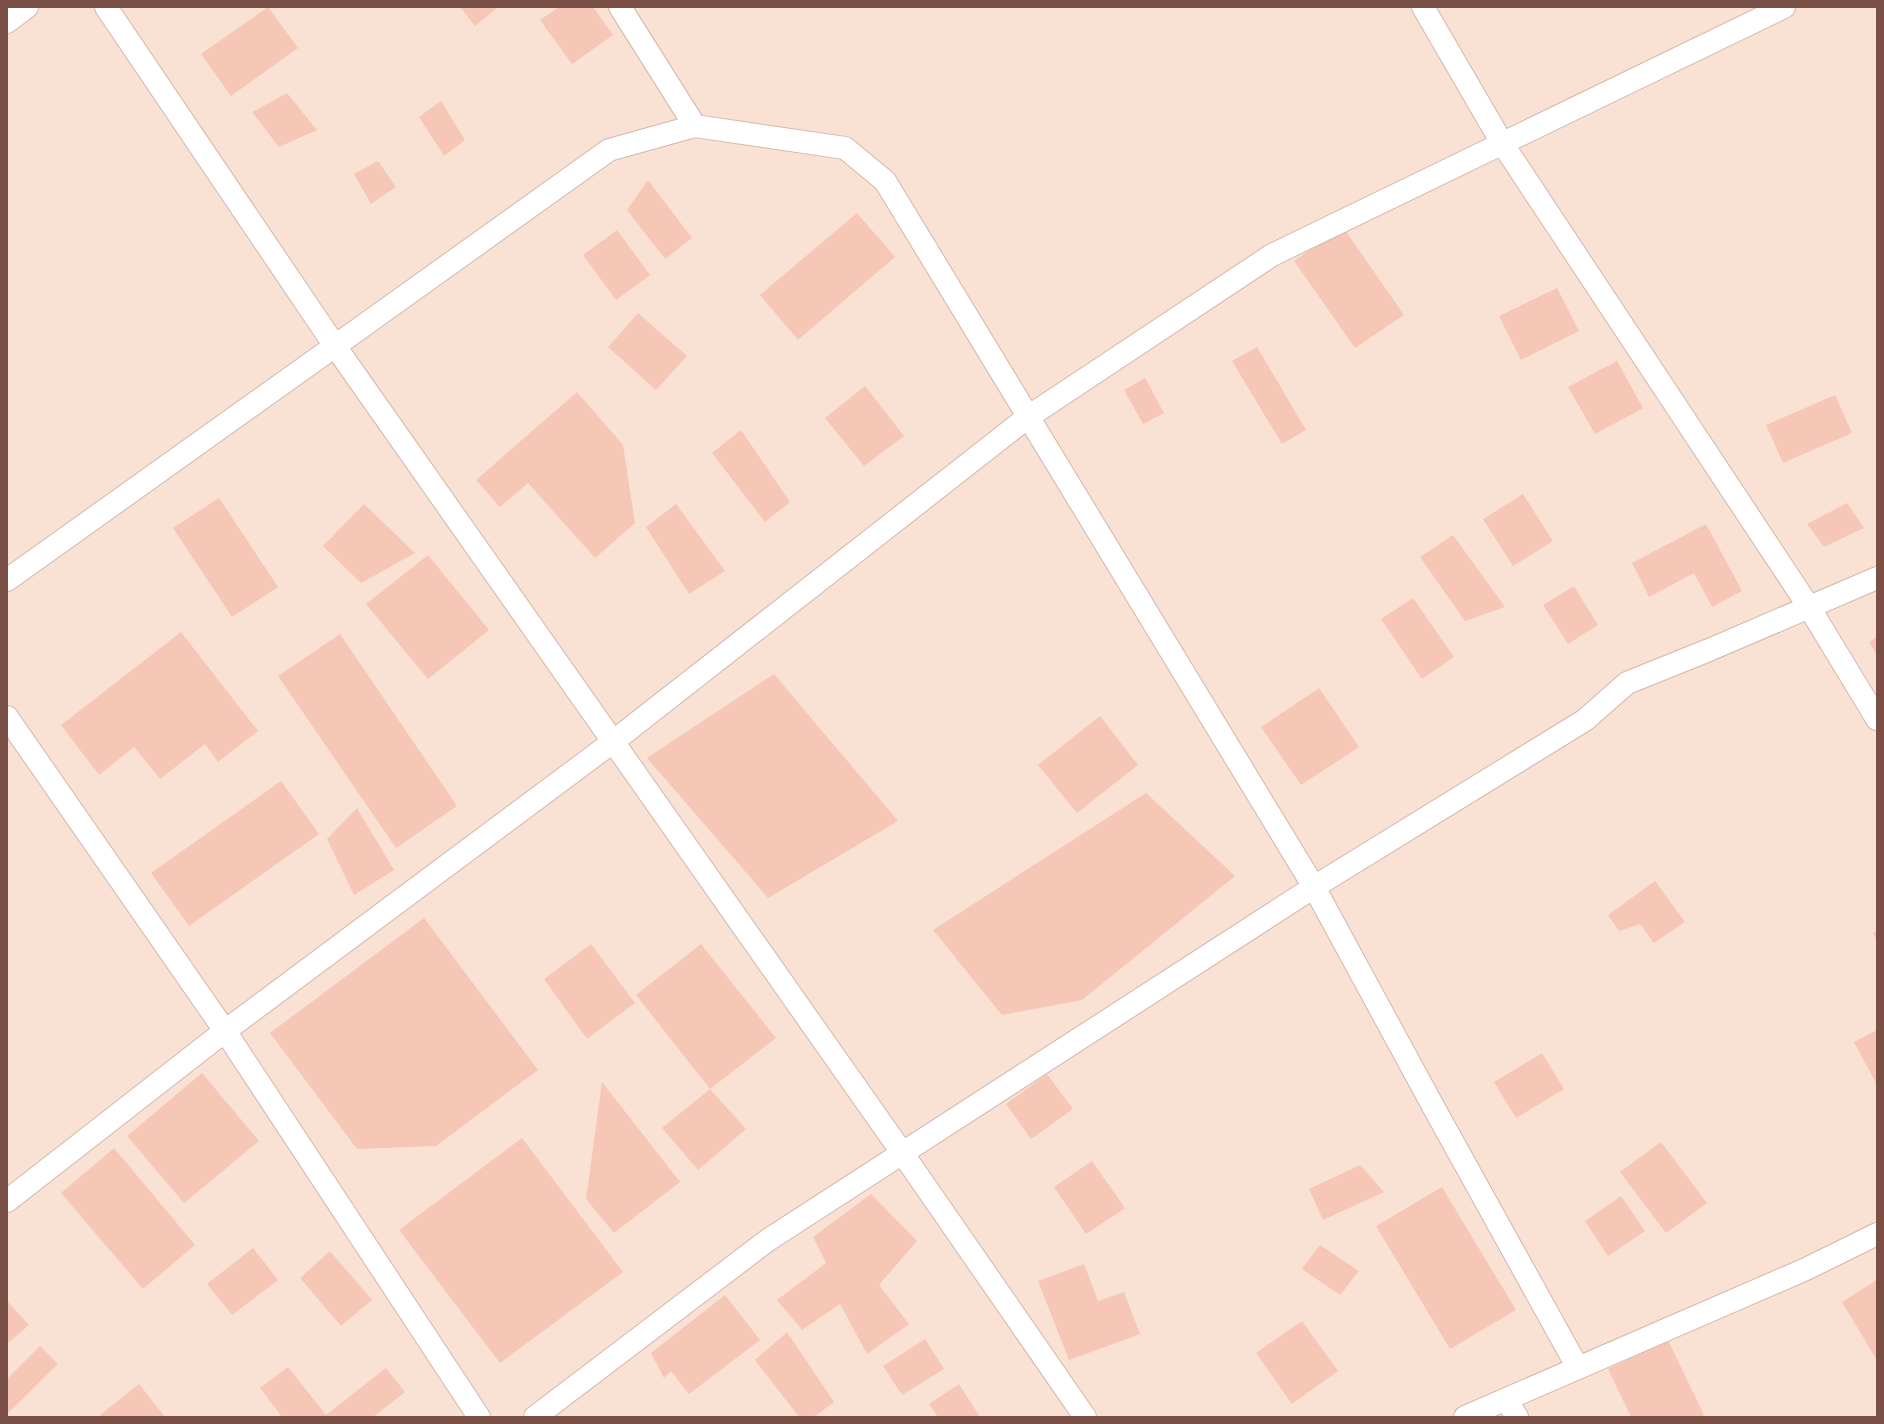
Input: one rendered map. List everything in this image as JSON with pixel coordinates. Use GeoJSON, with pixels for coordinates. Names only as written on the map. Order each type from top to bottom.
{"type":"FeatureCollection","features":[{"type":"Feature","properties":{"kind":"street"},"geometry":{"type":"LineString","coordinates":[[7,22],[27,7]]}},
{"type":"Feature","properties":{"kind":"street"},"geometry":{"type":"LineString","coordinates":[[106,7],[334,346],[614,741],[1085,1417]]}},
{"type":"Feature","properties":{"kind":"street"},"geometry":{"type":"LineString","coordinates":[[620,7],[695,126]]}},
{"type":"Feature","properties":{"kind":"street"},"geometry":{"type":"LineString","coordinates":[[1423,7],[1502,143],[1809,607],[1877,718]]}},
{"type":"Feature","properties":{"kind":"street"},"geometry":{"type":"LineString","coordinates":[[7,1201],[225,1031],[614,741],[1028,417],[1272,255],[1784,7]]}},
{"type":"Feature","properties":{"kind":"street"},"geometry":{"type":"LineString","coordinates":[[7,580],[609,150],[695,126],[845,148],[885,181],[1314,887],[1578,1368]]}},
{"type":"Feature","properties":{"kind":"street"},"geometry":{"type":"LineString","coordinates":[[535,1417],[768,1240],[1314,887],[1585,720],[1628,683],[1877,578]]}},
{"type":"Feature","properties":{"kind":"street"},"geometry":{"type":"LineString","coordinates":[[7,716],[225,1031],[479,1417]]}},
{"type":"Feature","properties":{"kind":"street"},"geometry":{"type":"LineString","coordinates":[[1465,1417],[1512,1408],[1578,1368],[1806,1269],[1877,1234]]}},
{"type":"Feature","properties":{"kind":"shaded area"},"geometry":{"type":"Polygon","coordinates":[[[7,7],[1877,7],[1877,1417],[7,1417],[7,7]]]}},
{"type":"Feature","properties":{"kind":"building"},"geometry":{"type":"Polygon","coordinates":[[[268,7],[298,48],[231,96],[201,54],[268,7]]]}},
{"type":"Feature","properties":{"kind":"building"},"geometry":{"type":"Polygon","coordinates":[[[460,7],[498,7],[475,26],[460,7]]]}},
{"type":"Feature","properties":{"kind":"building"},"geometry":{"type":"Polygon","coordinates":[[[559,7],[593,7],[613,35],[572,64],[540,20],[559,7]]]}},
{"type":"Feature","properties":{"kind":"building"},"geometry":{"type":"Polygon","coordinates":[[[287,93],[317,130],[279,147],[252,112],[287,93]]]}},
{"type":"Feature","properties":{"kind":"building"},"geometry":{"type":"Polygon","coordinates":[[[441,101],[465,140],[444,156],[419,117],[441,101]]]}},
{"type":"Feature","properties":{"kind":"building"},"geometry":{"type":"Polygon","coordinates":[[[378,161],[396,187],[371,204],[354,174],[378,161]]]}},
{"type":"Feature","properties":{"kind":"building"},"geometry":{"type":"Polygon","coordinates":[[[648,180],[692,238],[665,259],[627,210],[648,180]]]}},
{"type":"Feature","properties":{"kind":"building"},"geometry":{"type":"Polygon","coordinates":[[[857,213],[895,257],[798,340],[760,295],[857,213]]]}},
{"type":"Feature","properties":{"kind":"building"},"geometry":{"type":"Polygon","coordinates":[[[1343,227],[1404,315],[1355,348],[1294,261],[1343,227]]]}},
{"type":"Feature","properties":{"kind":"building"},"geometry":{"type":"Polygon","coordinates":[[[617,230],[650,275],[616,300],[583,255],[617,230]]]}},
{"type":"Feature","properties":{"kind":"building"},"geometry":{"type":"Polygon","coordinates":[[[1557,288],[1579,331],[1521,360],[1499,316],[1557,288]]]}},
{"type":"Feature","properties":{"kind":"building"},"geometry":{"type":"Polygon","coordinates":[[[638,313],[687,356],[656,390],[608,347],[638,313]]]}},
{"type":"Feature","properties":{"kind":"building"},"geometry":{"type":"Polygon","coordinates":[[[1257,347],[1306,430],[1282,444],[1232,361],[1257,347]]]}},
{"type":"Feature","properties":{"kind":"building"},"geometry":{"type":"Polygon","coordinates":[[[1617,361],[1643,408],[1595,434],[1568,387],[1617,361]]]}},
{"type":"Feature","properties":{"kind":"building"},"geometry":{"type":"Polygon","coordinates":[[[1145,378],[1164,413],[1143,424],[1124,390],[1145,378]]]}},
{"type":"Feature","properties":{"kind":"building"},"geometry":{"type":"Polygon","coordinates":[[[865,386],[904,436],[864,466],[825,418],[865,386]]]}},
{"type":"Feature","properties":{"kind":"building"},"geometry":{"type":"Polygon","coordinates":[[[577,392],[623,445],[635,523],[595,558],[528,483],[500,507],[476,480],[577,392]]]}},
{"type":"Feature","properties":{"kind":"building"},"geometry":{"type":"Polygon","coordinates":[[[1835,395],[1852,433],[1783,463],[1766,425],[1835,395]]]}},
{"type":"Feature","properties":{"kind":"building"},"geometry":{"type":"Polygon","coordinates":[[[741,430],[790,502],[765,522],[712,453],[741,430]]]}},
{"type":"Feature","properties":{"kind":"building"},"geometry":{"type":"Polygon","coordinates":[[[1523,494],[1553,541],[1513,566],[1483,519],[1523,494]]]}},
{"type":"Feature","properties":{"kind":"building"},"geometry":{"type":"Polygon","coordinates":[[[219,498],[278,587],[232,617],[173,528],[219,498]]]}},
{"type":"Feature","properties":{"kind":"building"},"geometry":{"type":"Polygon","coordinates":[[[1847,503],[1864,528],[1824,547],[1807,524],[1847,503]]]}},
{"type":"Feature","properties":{"kind":"building"},"geometry":{"type":"Polygon","coordinates":[[[364,504],[415,553],[361,583],[323,546],[364,504]]]}},
{"type":"Feature","properties":{"kind":"building"},"geometry":{"type":"Polygon","coordinates":[[[676,504],[725,571],[689,594],[646,527],[676,504]]]}},
{"type":"Feature","properties":{"kind":"building"},"geometry":{"type":"Polygon","coordinates":[[[1706,524],[1742,591],[1712,607],[1694,573],[1649,597],[1632,563],[1706,524]]]}},
{"type":"Feature","properties":{"kind":"building"},"geometry":{"type":"Polygon","coordinates":[[[1453,535],[1505,607],[1465,621],[1420,557],[1453,535]]]}},
{"type":"Feature","properties":{"kind":"building"},"geometry":{"type":"Polygon","coordinates":[[[428,555],[489,630],[428,679],[366,604],[428,555]]]}},
{"type":"Feature","properties":{"kind":"building"},"geometry":{"type":"Polygon","coordinates":[[[1574,586],[1598,625],[1568,644],[1543,605],[1574,586]]]}},
{"type":"Feature","properties":{"kind":"building"},"geometry":{"type":"Polygon","coordinates":[[[1413,598],[1454,657],[1422,679],[1381,619],[1413,598]]]}},
{"type":"Feature","properties":{"kind":"building"},"geometry":{"type":"Polygon","coordinates":[[[181,632],[258,731],[218,762],[205,744],[160,779],[134,747],[99,775],[61,725],[181,632]]]}},
{"type":"Feature","properties":{"kind":"building"},"geometry":{"type":"Polygon","coordinates":[[[340,634],[457,806],[396,848],[278,676],[340,634]]]}},
{"type":"Feature","properties":{"kind":"building"},"geometry":{"type":"Polygon","coordinates":[[[1877,637],[1877,655],[1869,642],[1877,637]]]}},
{"type":"Feature","properties":{"kind":"building"},"geometry":{"type":"Polygon","coordinates":[[[774,674],[898,821],[768,898],[647,758],[774,674]]]}},
{"type":"Feature","properties":{"kind":"building"},"geometry":{"type":"Polygon","coordinates":[[[1319,688],[1359,747],[1301,785],[1261,727],[1319,688]]]}},
{"type":"Feature","properties":{"kind":"building"},"geometry":{"type":"Polygon","coordinates":[[[1100,716],[1138,765],[1077,813],[1038,765],[1100,716]]]}},
{"type":"Feature","properties":{"kind":"building"},"geometry":{"type":"Polygon","coordinates":[[[281,781],[319,834],[189,926],[151,873],[281,781]]]}},
{"type":"Feature","properties":{"kind":"building"},"geometry":{"type":"Polygon","coordinates":[[[1146,793],[1235,876],[1082,1000],[1002,1015],[933,930],[1146,793]]]}},
{"type":"Feature","properties":{"kind":"building"},"geometry":{"type":"Polygon","coordinates":[[[357,808],[394,870],[354,895],[327,839],[357,808]]]}},
{"type":"Feature","properties":{"kind":"building"},"geometry":{"type":"Polygon","coordinates":[[[1655,881],[1685,922],[1654,943],[1640,924],[1619,931],[1608,915],[1655,881]]]}},
{"type":"Feature","properties":{"kind":"building"},"geometry":{"type":"Polygon","coordinates":[[[424,918],[538,1070],[436,1146],[357,1149],[270,1033],[424,918]]]}},
{"type":"Feature","properties":{"kind":"building"},"geometry":{"type":"Polygon","coordinates":[[[1877,931],[1877,940],[1873,933],[1877,931]]]}},
{"type":"Feature","properties":{"kind":"building"},"geometry":{"type":"Polygon","coordinates":[[[591,944],[635,1003],[587,1039],[544,979],[591,944]]]}},
{"type":"Feature","properties":{"kind":"building"},"geometry":{"type":"Polygon","coordinates":[[[701,944],[776,1038],[710,1089],[636,995],[701,944]]]}},
{"type":"Feature","properties":{"kind":"building"},"geometry":{"type":"Polygon","coordinates":[[[1877,1030],[1877,1085],[1854,1042],[1877,1030]]]}},
{"type":"Feature","properties":{"kind":"building"},"geometry":{"type":"Polygon","coordinates":[[[1542,1053],[1564,1089],[1516,1118],[1494,1082],[1542,1053]]]}},
{"type":"Feature","properties":{"kind":"building"},"geometry":{"type":"Polygon","coordinates":[[[202,1073],[259,1141],[184,1203],[127,1136],[202,1073]]]}},
{"type":"Feature","properties":{"kind":"building"},"geometry":{"type":"Polygon","coordinates":[[[1047,1074],[1073,1109],[1031,1139],[1006,1104],[1047,1074]]]}},
{"type":"Feature","properties":{"kind":"building"},"geometry":{"type":"Polygon","coordinates":[[[602,1082],[680,1182],[614,1233],[586,1199],[602,1082]]]}},
{"type":"Feature","properties":{"kind":"building"},"geometry":{"type":"Polygon","coordinates":[[[710,1089],[746,1129],[698,1170],[662,1128],[710,1089]]]}},
{"type":"Feature","properties":{"kind":"building"},"geometry":{"type":"Polygon","coordinates":[[[522,1138],[623,1272],[500,1363],[399,1230],[522,1138]]]}},
{"type":"Feature","properties":{"kind":"building"},"geometry":{"type":"Polygon","coordinates":[[[1661,1142],[1707,1203],[1666,1233],[1620,1172],[1661,1142]]]}},
{"type":"Feature","properties":{"kind":"building"},"geometry":{"type":"Polygon","coordinates":[[[114,1148],[195,1245],[143,1289],[61,1193],[114,1148]]]}},
{"type":"Feature","properties":{"kind":"building"},"geometry":{"type":"Polygon","coordinates":[[[1092,1161],[1125,1208],[1086,1234],[1054,1187],[1092,1161]]]}},
{"type":"Feature","properties":{"kind":"building"},"geometry":{"type":"Polygon","coordinates":[[[1360,1165],[1384,1192],[1323,1220],[1309,1189],[1360,1165]]]}},
{"type":"Feature","properties":{"kind":"building"},"geometry":{"type":"Polygon","coordinates":[[[1442,1187],[1516,1310],[1450,1349],[1376,1226],[1442,1187]]]}},
{"type":"Feature","properties":{"kind":"building"},"geometry":{"type":"Polygon","coordinates":[[[871,1194],[917,1241],[879,1285],[909,1324],[867,1354],[840,1304],[802,1330],[777,1300],[826,1263],[813,1237],[871,1194]]]}},
{"type":"Feature","properties":{"kind":"building"},"geometry":{"type":"Polygon","coordinates":[[[1621,1196],[1645,1231],[1608,1256],[1585,1221],[1621,1196]]]}},
{"type":"Feature","properties":{"kind":"building"},"geometry":{"type":"Polygon","coordinates":[[[1320,1245],[1359,1271],[1340,1295],[1302,1269],[1320,1245]]]}},
{"type":"Feature","properties":{"kind":"building"},"geometry":{"type":"Polygon","coordinates":[[[253,1248],[278,1280],[232,1315],[207,1284],[253,1248]]]}},
{"type":"Feature","properties":{"kind":"building"},"geometry":{"type":"Polygon","coordinates":[[[330,1251],[372,1300],[341,1326],[300,1278],[330,1251]]]}},
{"type":"Feature","properties":{"kind":"building"},"geometry":{"type":"Polygon","coordinates":[[[1084,1264],[1098,1301],[1124,1292],[1140,1334],[1069,1360],[1038,1281],[1084,1264]]]}},
{"type":"Feature","properties":{"kind":"building"},"geometry":{"type":"Polygon","coordinates":[[[1877,1280],[1877,1359],[1876,1359],[1842,1302],[1877,1280]]]}},
{"type":"Feature","properties":{"kind":"building"},"geometry":{"type":"Polygon","coordinates":[[[725,1295],[760,1340],[689,1394],[671,1371],[664,1378],[651,1353],[725,1295]]]}},
{"type":"Feature","properties":{"kind":"building"},"geometry":{"type":"Polygon","coordinates":[[[7,1301],[29,1325],[7,1344],[7,1301]]]}},
{"type":"Feature","properties":{"kind":"building"},"geometry":{"type":"Polygon","coordinates":[[[1302,1321],[1338,1371],[1292,1404],[1256,1353],[1302,1321]]]}},
{"type":"Feature","properties":{"kind":"building"},"geometry":{"type":"Polygon","coordinates":[[[787,1332],[834,1402],[814,1417],[799,1417],[755,1360],[787,1332]]]}},
{"type":"Feature","properties":{"kind":"building"},"geometry":{"type":"Polygon","coordinates":[[[925,1339],[944,1369],[902,1395],[883,1366],[925,1339]]]}},
{"type":"Feature","properties":{"kind":"building"},"geometry":{"type":"Polygon","coordinates":[[[1668,1340],[1704,1415],[1700,1417],[1631,1417],[1608,1369],[1668,1340]]]}},
{"type":"Feature","properties":{"kind":"building"},"geometry":{"type":"Polygon","coordinates":[[[40,1346],[58,1364],[7,1414],[7,1379],[40,1346]]]}},
{"type":"Feature","properties":{"kind":"building"},"geometry":{"type":"Polygon","coordinates":[[[288,1367],[326,1415],[386,1368],[405,1392],[373,1417],[282,1417],[260,1388],[288,1367]]]}},
{"type":"Feature","properties":{"kind":"building"},"geometry":{"type":"Polygon","coordinates":[[[139,1384],[165,1417],[101,1417],[100,1415],[139,1384]]]}},
{"type":"Feature","properties":{"kind":"building"},"geometry":{"type":"Polygon","coordinates":[[[959,1384],[980,1417],[938,1417],[929,1404],[959,1384]]]}}]}
